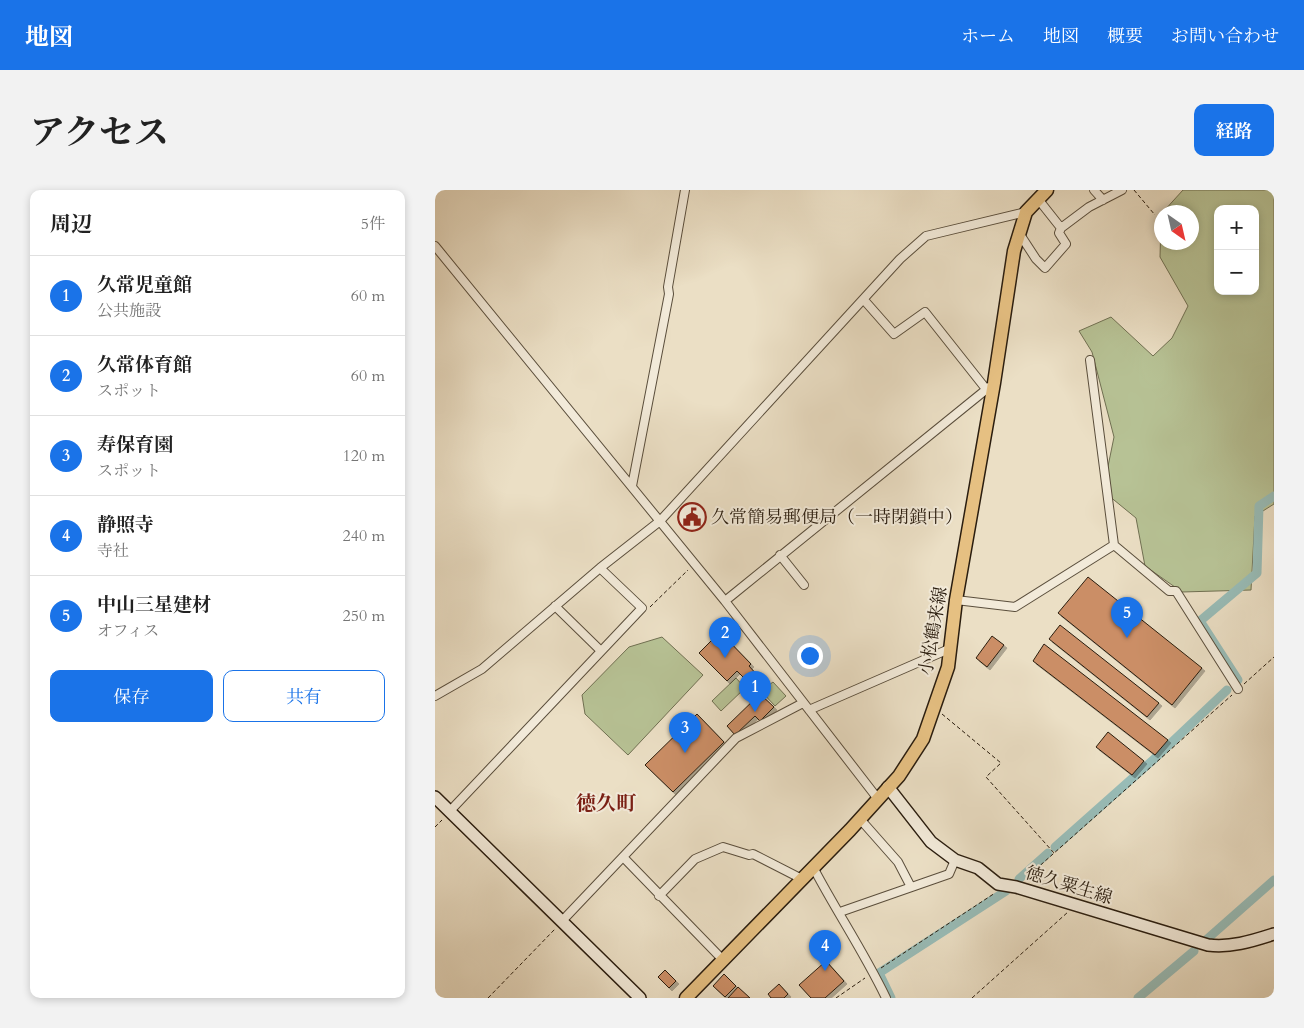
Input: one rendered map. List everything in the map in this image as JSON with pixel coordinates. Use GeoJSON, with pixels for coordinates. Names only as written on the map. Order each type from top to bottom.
{"type":"FeatureCollection","features":[{"type":"Feature","properties":{"kind":"main road","name":"小松鶴来線"},"geometry":{"type":"LineString","coordinates":[[686,998],[860,819],[899,776],[923,739],[948,667],[956,600],[990,386],[1018,232],[1026,212],[1043,195]]}},
{"type":"Feature","properties":{"kind":"main road","name":"徳久粟生線"},"geometry":{"type":"LineString","coordinates":[[888,788],[931,842],[955,860],[978,868],[998,884],[1011,886],[1208,945],[1221,946],[1247,943],[1274,934]]}},
{"type":"Feature","properties":{"kind":"main road"},"geometry":{"type":"LineString","coordinates":[[435,797],[640,998]]}},
{"type":"Feature","properties":{"kind":"street"},"geometry":{"type":"LineString","coordinates":[[632,486],[669,294],[668,287],[685,190]]}},
{"type":"Feature","properties":{"kind":"street"},"geometry":{"type":"LineString","coordinates":[[1095,190],[1103,200]]}},
{"type":"Feature","properties":{"kind":"street"},"geometry":{"type":"LineString","coordinates":[[1018,232],[1036,259],[1045,268],[1066,244],[1059,233],[1061,228],[1089,207],[1122,190]]}},
{"type":"Feature","properties":{"kind":"street"},"geometry":{"type":"LineString","coordinates":[[1043,195],[1061,228]]}},
{"type":"Feature","properties":{"kind":"street"},"geometry":{"type":"LineString","coordinates":[[435,696],[482,669],[600,568],[660,521],[900,259],[926,236],[1026,212]]}},
{"type":"Feature","properties":{"kind":"street"},"geometry":{"type":"LineString","coordinates":[[435,246],[725,601],[878,799]]}},
{"type":"Feature","properties":{"kind":"street"},"geometry":{"type":"LineString","coordinates":[[725,601],[990,386],[925,312],[894,334],[864,300]]}},
{"type":"Feature","properties":{"kind":"street"},"geometry":{"type":"LineString","coordinates":[[1091,360],[1114,545],[1169,591],[1176,591],[1238,689]]}},
{"type":"Feature","properties":{"kind":"street"},"geometry":{"type":"LineString","coordinates":[[956,600],[1015,607],[1114,545]]}},
{"type":"Feature","properties":{"kind":"street"},"geometry":{"type":"LineString","coordinates":[[781,556],[804,585]]}},
{"type":"Feature","properties":{"kind":"street"},"geometry":{"type":"LineString","coordinates":[[449,812],[642,608],[600,568]]}},
{"type":"Feature","properties":{"kind":"street"},"geometry":{"type":"LineString","coordinates":[[555,606],[601,651]]}},
{"type":"Feature","properties":{"kind":"street"},"geometry":{"type":"LineString","coordinates":[[809,710],[949,650]]}},
{"type":"Feature","properties":{"kind":"street"},"geometry":{"type":"LineString","coordinates":[[562,921],[624,858],[736,738],[803,703]]}},
{"type":"Feature","properties":{"kind":"street"},"geometry":{"type":"LineString","coordinates":[[860,819],[898,862],[911,887]]}},
{"type":"Feature","properties":{"kind":"street"},"geometry":{"type":"LineString","coordinates":[[659,896],[695,859],[723,847],[749,855],[753,854],[801,879]]}},
{"type":"Feature","properties":{"kind":"street"},"geometry":{"type":"LineString","coordinates":[[624,858],[723,960]]}},
{"type":"Feature","properties":{"kind":"street"},"geometry":{"type":"LineString","coordinates":[[840,912],[949,874],[955,860]]}},
{"type":"Feature","properties":{"kind":"street"},"geometry":{"type":"LineString","coordinates":[[813,867],[829,900],[840,912],[874,972],[885,998]]}},
{"type":"Feature","properties":{"kind":"path"},"geometry":{"type":"LineString","coordinates":[[1134,190],[1154,215]]}},
{"type":"Feature","properties":{"kind":"path"},"geometry":{"type":"LineString","coordinates":[[642,608],[649,608],[695,564]]}},
{"type":"Feature","properties":{"kind":"path"},"geometry":{"type":"LineString","coordinates":[[836,998],[1011,886],[1054,853],[1274,658]]}},
{"type":"Feature","properties":{"kind":"path"},"geometry":{"type":"LineString","coordinates":[[934,707],[1001,763],[986,777],[1054,853]]}},
{"type":"Feature","properties":{"kind":"path"},"geometry":{"type":"LineString","coordinates":[[435,827],[449,812]]}},
{"type":"Feature","properties":{"kind":"path"},"geometry":{"type":"LineString","coordinates":[[972,998],[1075,905]]}},
{"type":"Feature","properties":{"kind":"path"},"geometry":{"type":"LineString","coordinates":[[488,998],[562,921]]}},
{"type":"Feature","properties":{"kind":"green space"},"geometry":{"type":"Polygon","coordinates":[[[1183,190],[1274,190],[1274,504],[1255,516],[1251,590],[1182,592],[1145,566],[1136,518],[1103,491],[1114,437],[1092,352],[1079,331],[1111,317],[1153,356],[1172,338],[1188,306],[1160,257],[1160,250],[1199,250],[1199,205],[1169,205],[1183,190]]]}},
{"type":"Feature","properties":{"kind":"green space"},"geometry":{"type":"Polygon","coordinates":[[[662,637],[703,675],[628,755],[585,714],[582,695],[629,647],[662,637]]]}},
{"type":"Feature","properties":{"kind":"green space"},"geometry":{"type":"Polygon","coordinates":[[[736,678],[745,688],[721,711],[712,701],[736,678]]]}},
{"type":"Feature","properties":{"kind":"green space"},"geometry":{"type":"Polygon","coordinates":[[[773,682],[786,696],[775,706],[761,691],[773,682]]]}},
{"type":"Feature","properties":{"kind":"building"},"geometry":{"type":"Polygon","coordinates":[[[1088,577],[1202,668],[1172,705],[1058,613],[1088,577]]]}},
{"type":"Feature","properties":{"kind":"building"},"geometry":{"type":"Polygon","coordinates":[[[1060,625],[1159,703],[1147,717],[1049,639],[1060,625]]]}},
{"type":"Feature","properties":{"kind":"building"},"geometry":{"type":"Polygon","coordinates":[[[720,632],[751,664],[749,666],[758,676],[750,684],[737,671],[727,681],[699,653],[720,632]]]}},
{"type":"Feature","properties":{"kind":"building"},"geometry":{"type":"Polygon","coordinates":[[[992,636],[1004,645],[987,667],[976,658],[992,636]]]}},
{"type":"Feature","properties":{"kind":"building"},"geometry":{"type":"Polygon","coordinates":[[[1044,644],[1168,740],[1155,755],[1033,661],[1044,644]]]}},
{"type":"Feature","properties":{"kind":"building"},"geometry":{"type":"Polygon","coordinates":[[[760,694],[774,707],[760,721],[755,716],[735,735],[727,726],[760,694]]]}},
{"type":"Feature","properties":{"kind":"building"},"geometry":{"type":"Polygon","coordinates":[[[697,714],[724,742],[673,792],[645,765],[697,714]]]}},
{"type":"Feature","properties":{"kind":"building"},"geometry":{"type":"Polygon","coordinates":[[[1108,732],[1144,761],[1132,775],[1096,747],[1108,732]]]}},
{"type":"Feature","properties":{"kind":"building"},"geometry":{"type":"Polygon","coordinates":[[[826,961],[844,981],[825,998],[811,998],[799,985],[826,961]]]}},
{"type":"Feature","properties":{"kind":"building"},"geometry":{"type":"Polygon","coordinates":[[[665,970],[676,981],[669,988],[658,977],[665,970]]]}},
{"type":"Feature","properties":{"kind":"building"},"geometry":{"type":"Polygon","coordinates":[[[724,974],[736,986],[725,997],[713,986],[724,974]]]}},
{"type":"Feature","properties":{"kind":"building"},"geometry":{"type":"Polygon","coordinates":[[[779,984],[788,994],[784,998],[771,998],[768,994],[779,984]]]}},
{"type":"Feature","properties":{"kind":"building"},"geometry":{"type":"Polygon","coordinates":[[[738,987],[750,998],[728,998],[738,987]]]}},
{"type":"Feature","properties":{"kind":"waterway"},"geometry":{"type":"LineString","coordinates":[[1238,680],[1200,621],[1257,573],[1259,506],[1274,496]]}},
{"type":"Feature","properties":{"kind":"waterway"},"geometry":{"type":"LineString","coordinates":[[1055,847],[1153,760],[1227,690]]}},
{"type":"Feature","properties":{"kind":"waterway"},"geometry":{"type":"LineString","coordinates":[[1019,879],[1048,853]]}},
{"type":"Feature","properties":{"kind":"waterway"},"geometry":{"type":"LineString","coordinates":[[1206,940],[1274,880]]}},
{"type":"Feature","properties":{"kind":"waterway"},"geometry":{"type":"LineString","coordinates":[[891,998],[879,973],[1006,891]]}},
{"type":"Feature","properties":{"kind":"waterway"},"geometry":{"type":"LineString","coordinates":[[1138,998],[1194,951]]}},
{"type":"Feature","properties":{"kind":"place","name":"久常簡易郵便局（一時閉鎖中）"},"geometry":{"type":"Point","coordinates":[692,517]}},
{"type":"Feature","properties":{"kind":"place","name":"中山三星建材"},"geometry":{"type":"Point","coordinates":[1127,638]}},
{"type":"Feature","properties":{"kind":"place","name":"久常体育館"},"geometry":{"type":"Point","coordinates":[725,658]}},
{"type":"Feature","properties":{"kind":"place","name":"久常児童館"},"geometry":{"type":"Point","coordinates":[755,712]}},
{"type":"Feature","properties":{"kind":"place","name":"寿保育園"},"geometry":{"type":"Point","coordinates":[685,753]}},
{"type":"Feature","properties":{"kind":"place","name":"静照寺"},"geometry":{"type":"Point","coordinates":[825,971]}},
{"type":"Feature","properties":{"kind":"district","name":"徳久町"},"geometry":{"type":"Point","coordinates":[606,803]}}]}
